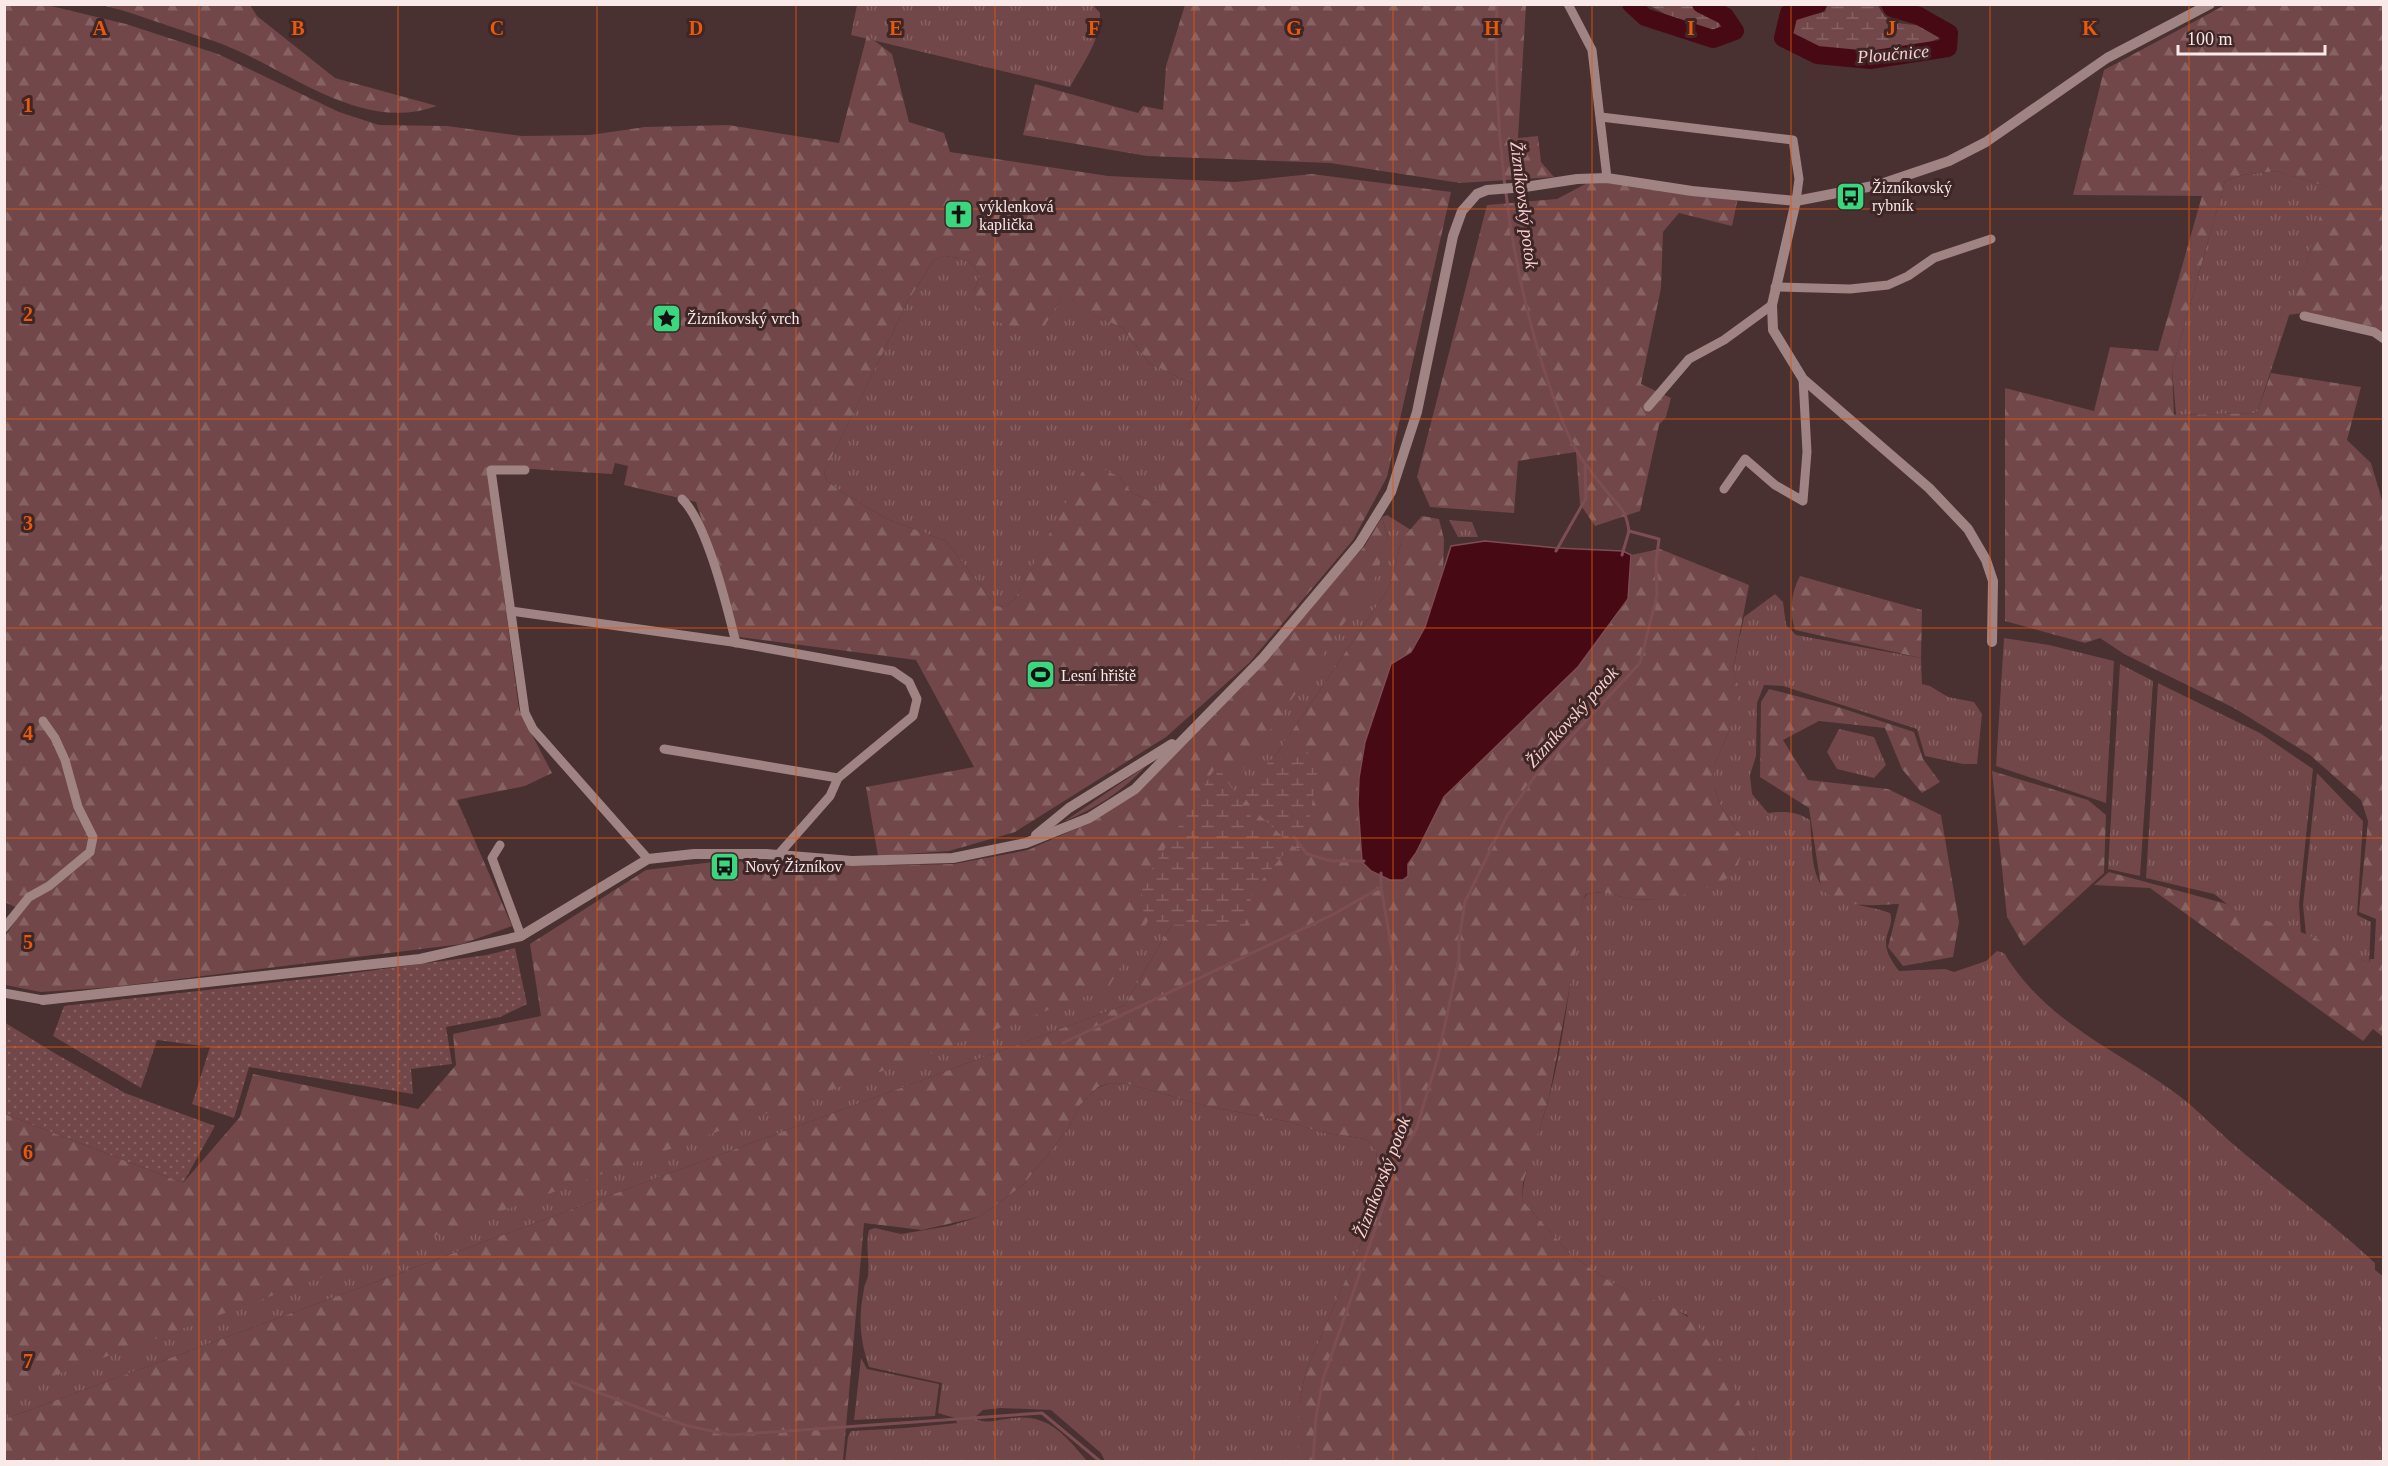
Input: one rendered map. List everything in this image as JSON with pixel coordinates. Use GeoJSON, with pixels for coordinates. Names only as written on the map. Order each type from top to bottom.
{"type":"FeatureCollection","features":[{"type":"Feature","properties":{"kind":"street"},"geometry":{"type":"LineString","coordinates":[[1568,4],[1592,51],[1607,178]]}},
{"type":"Feature","properties":{"kind":"street"},"geometry":{"type":"LineString","coordinates":[[4,993],[43,1000],[420,959],[521,936],[648,860],[694,854],[778,855],[852,861],[952,858],[1026,843],[1089,818],[1135,789],[1185,735],[1263,658],[1359,544],[1391,492],[1417,412],[1451,245],[1462,211],[1477,194],[1487,190],[1576,179],[1607,178],[1692,191],[1796,201],[1878,185],[1949,160],[1986,142],[2107,58],[2211,4]]}},
{"type":"Feature","properties":{"kind":"street"},"geometry":{"type":"LineString","coordinates":[[1601,117],[1793,140],[1799,179],[1796,201],[1775,287],[1772,305],[1773,330],[1803,379],[1929,488],[1968,529],[1986,560],[1993,581],[1992,642]]}},
{"type":"Feature","properties":{"kind":"street"},"geometry":{"type":"LineString","coordinates":[[1775,287],[1850,289],[1888,285],[1908,276],[1934,258],[1991,239]]}},
{"type":"Feature","properties":{"kind":"street"},"geometry":{"type":"LineString","coordinates":[[1648,407],[1689,359],[1724,340],[1772,305]]}},
{"type":"Feature","properties":{"kind":"street"},"geometry":{"type":"LineString","coordinates":[[2304,316],[2374,332],[2384,339]]}},
{"type":"Feature","properties":{"kind":"street"},"geometry":{"type":"LineString","coordinates":[[1724,489],[1745,459],[1775,485],[1803,501],[1807,452],[1803,379]]}},
{"type":"Feature","properties":{"kind":"street"},"geometry":{"type":"LineString","coordinates":[[525,470],[491,470],[525,713],[533,729],[648,860]]}},
{"type":"Feature","properties":{"kind":"street"},"geometry":{"type":"LineString","coordinates":[[682,499],[692,508],[707,545],[736,643]]}},
{"type":"Feature","properties":{"kind":"street"},"geometry":{"type":"LineString","coordinates":[[511,611],[736,643],[893,671],[909,682],[917,699],[913,716],[838,778],[830,796],[778,855]]}},
{"type":"Feature","properties":{"kind":"street"},"geometry":{"type":"LineString","coordinates":[[4,928],[29,897],[49,886],[90,852],[93,837],[78,807],[65,760],[55,738],[43,721]]}},
{"type":"Feature","properties":{"kind":"street"},"geometry":{"type":"LineString","coordinates":[[1026,843],[1069,808],[1185,735]]}},
{"type":"Feature","properties":{"kind":"street"},"geometry":{"type":"LineString","coordinates":[[664,749],[838,778]]}},
{"type":"Feature","properties":{"kind":"street"},"geometry":{"type":"LineString","coordinates":[[500,845],[492,858],[521,936]]}},
{"type":"Feature","properties":{"kind":"green space"},"geometry":{"type":"Polygon","coordinates":[[[1092,4],[1100,13],[1098,33],[1070,87],[851,35],[857,5],[1092,4]]]}},
{"type":"Feature","properties":{"kind":"green space"},"geometry":{"type":"Polygon","coordinates":[[[5,5],[47,5],[126,24],[218,54],[339,112],[379,125],[447,126],[522,136],[590,135],[645,127],[728,125],[839,143],[867,35],[892,54],[909,122],[944,133],[950,152],[1108,176],[1235,182],[1312,174],[1451,192],[1387,477],[1353,540],[1249,663],[1166,737],[1015,832],[949,851],[878,856],[866,787],[974,767],[916,660],[739,637],[696,502],[624,485],[628,466],[615,463],[612,474],[498,467],[488,475],[519,710],[552,773],[525,786],[457,800],[512,926],[462,944],[114,987],[41,992],[5,985],[4,938],[22,910],[4,902],[5,5]],[[944,256],[933,261],[908,301],[824,473],[827,481],[842,492],[887,519],[946,541],[996,606],[1006,607],[1015,599],[1082,472],[1095,465],[1119,477],[1132,493],[1154,503],[1157,502],[1165,476],[1200,399],[1193,384],[1149,363],[1123,328],[1082,310],[1072,299],[1061,299],[1042,330],[1021,330],[993,320],[975,304],[974,291],[980,276],[977,270],[965,260],[944,256]]]}},
{"type":"Feature","properties":{"kind":"green space"},"geometry":{"type":"Polygon","coordinates":[[[101,5],[250,5],[257,16],[335,78],[437,106],[410,112],[384,112],[358,107],[333,98],[223,44],[132,13],[101,5]]]}},
{"type":"Feature","properties":{"kind":"green space"},"geometry":{"type":"Polygon","coordinates":[[[1185,5],[1526,5],[1518,138],[1538,136],[1541,162],[1554,177],[1460,183],[1330,163],[1147,156],[1023,135],[1035,84],[1138,113],[1143,106],[1163,110],[1166,66],[1185,5]]]}},
{"type":"Feature","properties":{"kind":"green space"},"geometry":{"type":"Polygon","coordinates":[[[1649,5],[1694,5],[1726,24],[1723,30],[1688,27],[1649,5]]]}},
{"type":"Feature","properties":{"kind":"green space"},"geometry":{"type":"Polygon","coordinates":[[[1827,5],[1878,5],[1882,13],[1892,21],[1924,27],[1941,37],[1922,46],[1835,56],[1785,32],[1785,27],[1798,18],[1825,12],[1827,5]]]}},
{"type":"Feature","properties":{"kind":"green space"},"geometry":{"type":"Polygon","coordinates":[[[2225,5],[2383,5],[2383,335],[2303,313],[2288,315],[2307,261],[2328,187],[2276,171],[2242,175],[2225,181],[2172,369],[2174,414],[2176,415],[2257,413],[2271,373],[2361,387],[2347,440],[2371,463],[2384,507],[2383,1037],[2373,1029],[2363,1041],[2150,888],[2094,885],[2109,872],[2227,904],[2237,911],[2306,934],[2369,963],[2370,959],[2374,959],[2376,919],[2359,912],[2368,821],[2361,800],[2310,755],[2234,708],[2124,654],[2100,638],[2085,643],[2005,621],[2005,388],[2094,411],[2110,347],[2158,351],[2202,196],[2073,195],[2104,70],[2225,5]]]}},
{"type":"Feature","properties":{"kind":"green space"},"geometry":{"type":"Polygon","coordinates":[[[2276,171],[2329,187],[2257,413],[2176,415],[2172,369],[2225,181],[2242,175],[2276,171]]]}},
{"type":"Feature","properties":{"kind":"green space"},"geometry":{"type":"Polygon","coordinates":[[[1593,180],[1738,198],[1732,226],[1679,213],[1663,232],[1661,288],[1641,384],[1671,398],[1666,417],[1659,425],[1640,511],[1595,526],[1580,504],[1576,452],[1518,461],[1514,513],[1430,507],[1417,477],[1487,205],[1557,199],[1593,180]]]}},
{"type":"Feature","properties":{"kind":"green space"},"geometry":{"type":"Polygon","coordinates":[[[944,256],[970,263],[980,276],[974,291],[1041,330],[1061,299],[1072,299],[1083,310],[1123,328],[1149,363],[1193,384],[1200,399],[1157,502],[1154,503],[1132,493],[1119,477],[1083,472],[1015,599],[1006,607],[996,606],[946,541],[887,519],[842,492],[827,481],[824,473],[908,301],[933,261],[944,256]]]}},
{"type":"Feature","properties":{"kind":"green space"},"geometry":{"type":"Polygon","coordinates":[[[1387,515],[1411,530],[1402,539],[1389,588],[1232,820],[1125,1005],[5,1419],[5,1394],[1204,827],[1388,540],[1382,517],[1387,515]]]}},
{"type":"Feature","properties":{"kind":"green space"},"geometry":{"type":"Polygon","coordinates":[[[1422,516],[1439,519],[1444,539],[1443,577],[1425,627],[1411,652],[1391,664],[1365,742],[1359,778],[1358,804],[1362,862],[1408,864],[1416,853],[1444,797],[1578,667],[1628,599],[1631,555],[1660,549],[1749,585],[1733,669],[1739,688],[1738,700],[1729,731],[1714,766],[1714,787],[1721,807],[1742,837],[1737,867],[1730,877],[1715,885],[1677,897],[1656,900],[1630,899],[1602,892],[1586,894],[1583,900],[1574,964],[1549,1098],[1523,1183],[1522,1200],[1571,1255],[1614,1284],[1676,1309],[1695,1322],[1730,1373],[1758,1461],[1299,1461],[1299,1404],[1306,1371],[1374,1214],[1378,1172],[1376,1150],[1366,1139],[1320,1132],[1290,1122],[1206,1106],[1128,1084],[1110,1083],[1098,1087],[1080,1105],[1068,1129],[1023,1185],[979,1217],[922,1230],[864,1223],[843,1461],[5,1462],[5,1419],[1125,1005],[1232,820],[1389,588],[1402,539],[1422,516]]]}},
{"type":"Feature","properties":{"kind":"green space"},"geometry":{"type":"Polygon","coordinates":[[[1382,517],[1388,540],[1375,578],[1204,827],[1108,988],[5,1394],[5,1114],[183,1183],[240,1117],[253,1074],[418,1109],[456,1065],[453,1034],[541,1016],[530,944],[646,870],[722,861],[852,866],[954,864],[1028,850],[1091,822],[1193,735],[1364,547],[1382,517]]]}},
{"type":"Feature","properties":{"kind":"green space"},"geometry":{"type":"Polygon","coordinates":[[[1449,520],[1472,522],[1478,537],[1458,537],[1449,520]]]}},
{"type":"Feature","properties":{"kind":"green space"},"geometry":{"type":"Polygon","coordinates":[[[1800,576],[1922,610],[1921,658],[1795,630],[1792,602],[1800,576]]]}},
{"type":"Feature","properties":{"kind":"green space"},"geometry":{"type":"Polygon","coordinates":[[[1775,594],[1783,602],[1786,625],[1796,635],[1921,658],[1922,684],[1948,697],[1974,702],[1982,714],[1977,764],[1963,764],[1925,756],[1917,729],[1783,686],[1764,685],[1757,703],[1756,756],[1750,775],[1752,794],[1768,813],[1790,812],[1810,820],[1814,868],[1823,888],[1832,896],[1890,913],[1891,920],[1886,947],[1899,971],[1945,969],[1954,972],[1986,961],[1997,951],[2004,953],[2021,977],[2060,1015],[2184,1099],[2237,1147],[2375,1263],[2375,1270],[2384,1277],[2383,1461],[1758,1461],[1740,1410],[1687,1315],[1614,1284],[1571,1255],[1522,1200],[1529,1162],[1555,1074],[1583,900],[1587,894],[1602,892],[1630,899],[1656,900],[1742,837],[1721,807],[1714,787],[1714,766],[1729,731],[1739,688],[1733,669],[1744,617],[1775,594]]]}},
{"type":"Feature","properties":{"kind":"green space"},"geometry":{"type":"Polygon","coordinates":[[[2004,638],[2049,645],[2114,661],[2106,803],[1996,766],[2004,638]]]}},
{"type":"Feature","properties":{"kind":"green space"},"geometry":{"type":"Polygon","coordinates":[[[2120,664],[2153,681],[2140,876],[2108,869],[2120,664]]]}},
{"type":"Feature","properties":{"kind":"green space"},"geometry":{"type":"Polygon","coordinates":[[[2158,683],[2260,733],[2313,769],[2299,904],[2301,934],[2236,911],[2214,894],[2146,878],[2158,683]]]}},
{"type":"Feature","properties":{"kind":"green space"},"geometry":{"type":"Polygon","coordinates":[[[1769,689],[1835,706],[1914,732],[1923,759],[1940,782],[1922,793],[1902,769],[1885,728],[1819,721],[1783,740],[1808,780],[1888,789],[1941,815],[1959,922],[1953,957],[1903,966],[1888,947],[1899,904],[1846,903],[1836,900],[1821,887],[1809,808],[1760,777],[1761,702],[1769,689]]]}},
{"type":"Feature","properties":{"kind":"green space"},"geometry":{"type":"Polygon","coordinates":[[[1839,729],[1874,737],[1886,765],[1874,778],[1837,769],[1827,752],[1839,729]]]}},
{"type":"Feature","properties":{"kind":"green space"},"geometry":{"type":"Polygon","coordinates":[[[1305,747],[1317,772],[1306,843],[1297,850],[1253,809],[1243,795],[1270,760],[1305,747]]]}},
{"type":"Feature","properties":{"kind":"green space"},"geometry":{"type":"Polygon","coordinates":[[[1217,765],[1247,812],[1284,854],[1253,891],[1245,924],[1150,925],[1142,908],[1142,885],[1217,765]]]}},
{"type":"Feature","properties":{"kind":"green space"},"geometry":{"type":"Polygon","coordinates":[[[1146,766],[1108,798],[1065,821],[1146,766]]]}},
{"type":"Feature","properties":{"kind":"green space"},"geometry":{"type":"Polygon","coordinates":[[[1992,771],[2088,800],[2106,815],[2104,873],[2024,946],[2007,917],[1992,771]]]}},
{"type":"Feature","properties":{"kind":"green space"},"geometry":{"type":"Polygon","coordinates":[[[2317,773],[2363,821],[2357,915],[2371,922],[2369,963],[2306,935],[2303,905],[2317,773]]]}},
{"type":"Feature","properties":{"kind":"green space"},"geometry":{"type":"Polygon","coordinates":[[[515,948],[527,1004],[500,1017],[446,1027],[452,1064],[411,1069],[413,1094],[249,1067],[234,1118],[192,1104],[210,1047],[157,1040],[141,1088],[53,1036],[64,1006],[331,976],[487,955],[515,948]]]}},
{"type":"Feature","properties":{"kind":"green space"},"geometry":{"type":"Polygon","coordinates":[[[4,1022],[125,1093],[215,1126],[183,1183],[5,1114],[4,1022]]]}},
{"type":"Feature","properties":{"kind":"green space"},"geometry":{"type":"Polygon","coordinates":[[[1110,1083],[1128,1084],[1206,1106],[1290,1122],[1320,1132],[1366,1139],[1376,1150],[1378,1172],[1374,1214],[1306,1371],[1299,1404],[1299,1461],[1105,1461],[1101,1453],[1051,1410],[1001,1408],[983,1410],[974,1418],[993,1421],[1020,1418],[1043,1422],[1061,1433],[1087,1461],[845,1462],[848,1437],[851,1431],[957,1423],[955,1418],[938,1413],[942,1383],[869,1367],[862,1338],[861,1310],[868,1276],[869,1230],[875,1228],[901,1234],[949,1226],[979,1217],[1023,1185],[1068,1129],[1080,1105],[1097,1088],[1110,1083]]]}},
{"type":"Feature","properties":{"kind":"green space"},"geometry":{"type":"Polygon","coordinates":[[[861,1358],[867,1369],[939,1384],[935,1416],[854,1420],[861,1358]]]}},
{"type":"Feature","properties":{"kind":"shaded area"},"geometry":{"type":"Polygon","coordinates":[[[1485,541],[1623,551],[1631,555],[1628,599],[1578,667],[1444,797],[1416,853],[1408,864],[1408,876],[1403,880],[1390,880],[1371,871],[1362,862],[1358,804],[1359,778],[1365,742],[1391,664],[1411,652],[1425,627],[1451,546],[1485,541]]]}},
{"type":"Feature","properties":{"kind":"waterway","name":"Žizníkovský potok"},"geometry":{"type":"LineString","coordinates":[[1313,1462],[1316,1417],[1323,1379],[1402,1152],[1416,1130],[1438,1057],[1459,959],[1459,940],[1465,902],[1507,816],[1538,772],[1640,663],[1657,595],[1656,563],[1659,539],[1629,531],[1627,519],[1622,510],[1575,448],[1548,383],[1533,331],[1520,277],[1503,167],[1498,112],[1497,4]]}},
{"type":"Feature","properties":{"kind":"waterway","name":"Ploučnice"},"geometry":{"type":"LineString","coordinates":[[1631,4],[1645,17],[1713,39],[1735,31],[1725,16],[1701,4]]}},
{"type":"Feature","properties":{"kind":"waterway","name":"Ploučnice"},"geometry":{"type":"LineString","coordinates":[[1818,4],[1789,13],[1783,38],[1817,55],[1870,60],[1948,48],[1949,33],[1919,16],[1892,8],[1890,4]]}},
{"type":"Feature","properties":{"kind":"waterway"},"geometry":{"type":"LineString","coordinates":[[1556,551],[1586,498],[1585,466]]}},
{"type":"Feature","properties":{"kind":"waterway"},"geometry":{"type":"LineString","coordinates":[[1622,555],[1629,531]]}},
{"type":"Feature","properties":{"kind":"waterway"},"geometry":{"type":"LineString","coordinates":[[1294,837],[1307,854],[1331,861],[1364,861]]}},
{"type":"Feature","properties":{"kind":"waterway"},"geometry":{"type":"LineString","coordinates":[[1381,873],[1381,887],[1393,956],[1402,1150]]}},
{"type":"Feature","properties":{"kind":"waterway"},"geometry":{"type":"LineString","coordinates":[[1063,1043],[1334,914],[1381,887]]}},
{"type":"Feature","properties":{"kind":"waterway"},"geometry":{"type":"LineString","coordinates":[[571,1382],[684,1425],[730,1435],[1042,1413],[1101,1462]]}},
{"type":"Feature","properties":{"kind":"place","name":"Žizníkovský rybník"},"geometry":{"type":"Point","coordinates":[1851,196]}},
{"type":"Feature","properties":{"kind":"place","name":"výklenková kaplička"},"geometry":{"type":"Point","coordinates":[958,215]}},
{"type":"Feature","properties":{"kind":"place","name":"Žizníkovský vrch"},"geometry":{"type":"Point","coordinates":[666,318]}},
{"type":"Feature","properties":{"kind":"place","name":"Lesní hřiště"},"geometry":{"type":"Point","coordinates":[1040,675]}},
{"type":"Feature","properties":{"kind":"place","name":"Nový Žizníkov"},"geometry":{"type":"Point","coordinates":[724,866]}}]}
